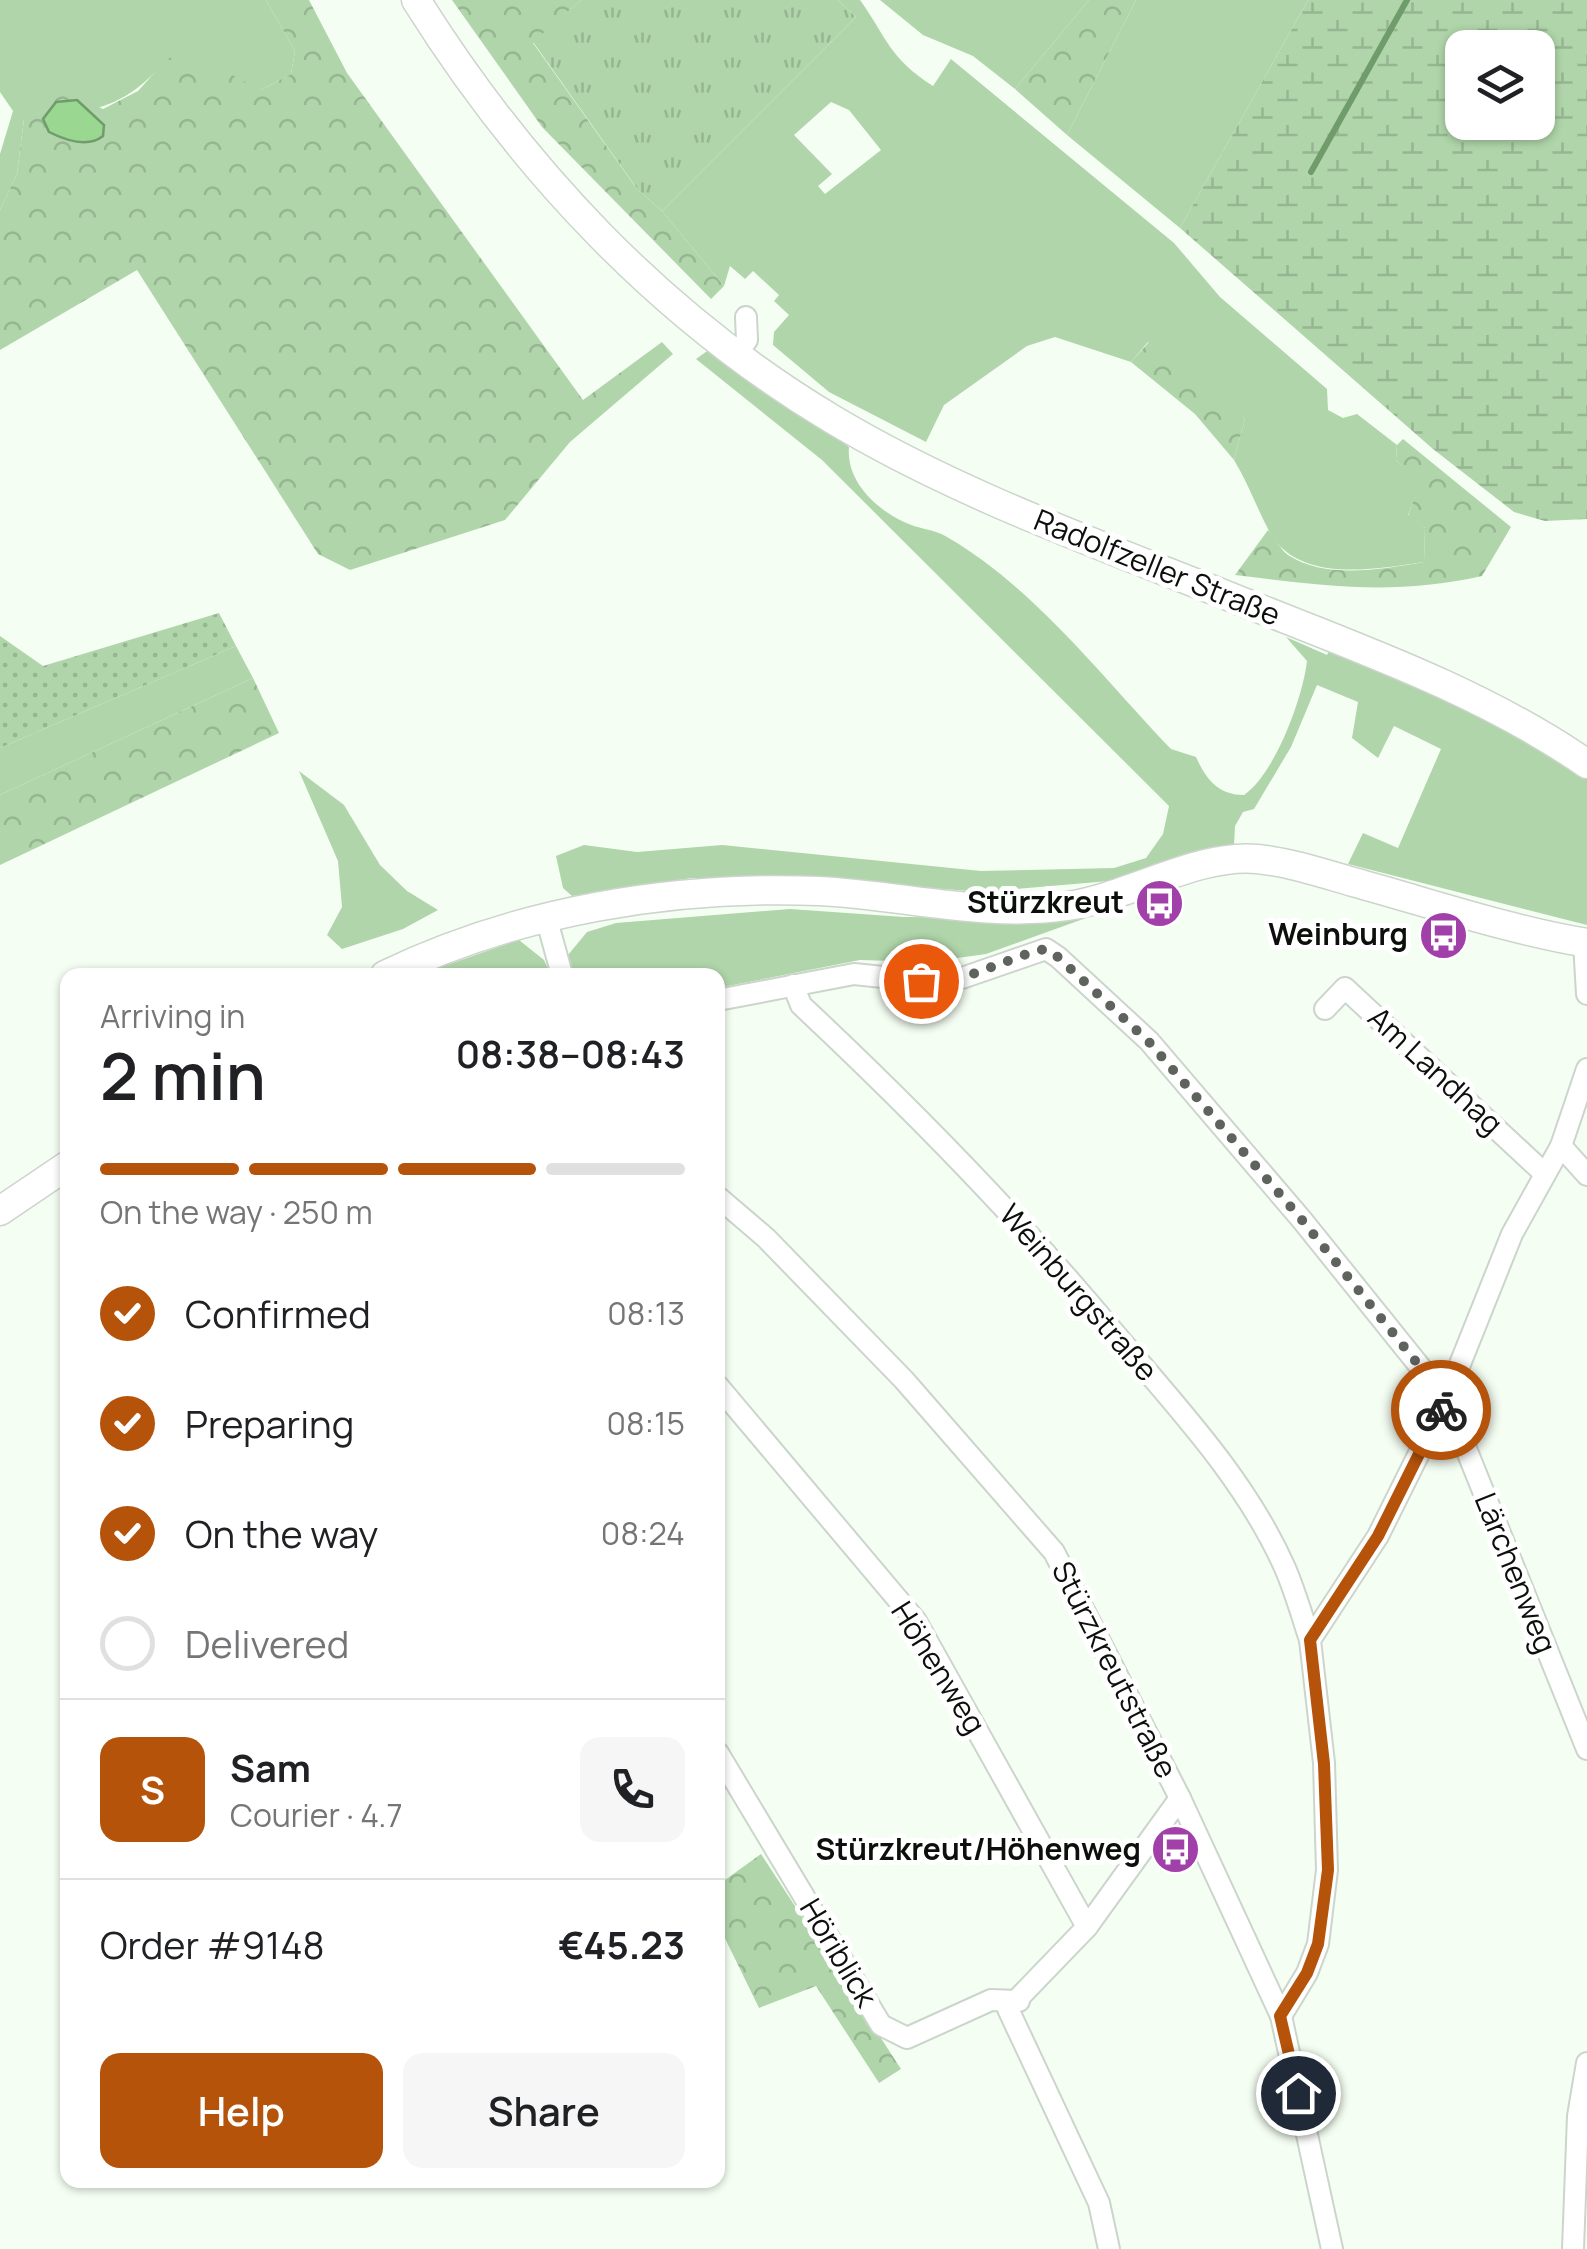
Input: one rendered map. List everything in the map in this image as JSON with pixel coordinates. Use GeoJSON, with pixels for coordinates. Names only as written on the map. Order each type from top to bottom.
{"type":"FeatureCollection","features":[{"type":"Feature","properties":{"kind":"street","name":"Radolfzeller Straße"},"geometry":{"type":"LineString","coordinates":[[416,0],[461,71],[574,210],[644,279],[737,353],[834,420],[951,482],[1403,666],[1524,724],[1587,764]]}},
{"type":"Feature","properties":{"kind":"street"},"geometry":{"type":"LineString","coordinates":[[737,353],[747,340],[746,316]]}},
{"type":"Feature","properties":{"kind":"street"},"geometry":{"type":"LineString","coordinates":[[399,968],[546,917],[634,901],[758,891],[820,891],[1011,908],[1066,906],[1130,892],[1236,858],[1298,868],[1586,943],[1587,994]]}},
{"type":"Feature","properties":{"kind":"street"},"geometry":{"type":"LineString","coordinates":[[546,917],[560,968]]}},
{"type":"Feature","properties":{"kind":"street","name":"Lärchenweg"},"geometry":{"type":"LineString","coordinates":[[793,985],[854,974],[921,981],[962,978],[1046,949],[1149,1042],[1302,1220],[1446,1399],[1587,1749]]}},
{"type":"Feature","properties":{"kind":"street"},"geometry":{"type":"LineString","coordinates":[[725,999],[793,985]]}},
{"type":"Feature","properties":{"kind":"street","name":"Weinburgstraße"},"geometry":{"type":"LineString","coordinates":[[793,985],[801,1005],[937,1132],[1076,1288],[1200,1436],[1251,1506],[1285,1568],[1310,1640],[1324,1764],[1328,1870],[1318,1944],[1307,1973],[1280,2016]]}},
{"type":"Feature","properties":{"kind":"street","name":"Am Landhag"},"geometry":{"type":"LineString","coordinates":[[1325,1008],[1345,988],[1545,1174]]}},
{"type":"Feature","properties":{"kind":"street"},"geometry":{"type":"LineString","coordinates":[[1310,1640],[1378,1536],[1446,1399],[1512,1234],[1561,1146],[1587,1070]]}},
{"type":"Feature","properties":{"kind":"street"},"geometry":{"type":"LineString","coordinates":[[1561,1146],[1587,1175]]}},
{"type":"Feature","properties":{"kind":"street"},"geometry":{"type":"LineString","coordinates":[[0,1211],[60,1170]]}},
{"type":"Feature","properties":{"kind":"street","name":"Stürzkreutstraße"},"geometry":{"type":"LineString","coordinates":[[725,1204],[766,1238],[904,1380],[1054,1552],[1180,1798],[1280,2016],[1332,2249]]}},
{"type":"Feature","properties":{"kind":"street","name":"Höhenweg"},"geometry":{"type":"LineString","coordinates":[[725,1394],[916,1621],[1088,1927]]}},
{"type":"Feature","properties":{"kind":"street","name":"Höriblick"},"geometry":{"type":"LineString","coordinates":[[725,1765],[881,2025],[907,2038],[992,2000],[1019,2001]]}},
{"type":"Feature","properties":{"kind":"street"},"geometry":{"type":"LineString","coordinates":[[1109,2249],[1099,2203],[1008,2009],[1088,1927],[1180,1798]]}},
{"type":"Feature","properties":{"kind":"street"},"geometry":{"type":"LineString","coordinates":[[1574,2249],[1578,2116],[1587,2063]]}},
{"type":"Feature","properties":{"kind":"green space"},"geometry":{"type":"Polygon","coordinates":[[[0,0],[266,0],[295,51],[291,74],[261,90],[169,58],[135,89],[104,106],[24,119],[17,174],[0,210],[0,154],[13,111],[0,92],[0,0]]]}},
{"type":"Feature","properties":{"kind":"green space"},"geometry":{"type":"Polygon","coordinates":[[[266,0],[309,0],[347,73],[583,400],[662,342],[673,354],[570,442],[505,520],[350,570],[318,554],[137,270],[0,350],[0,210],[17,174],[24,119],[62,89],[103,109],[138,91],[168,58],[198,57],[261,90],[291,74],[295,51],[266,0]]]}},
{"type":"Feature","properties":{"kind":"green space"},"geometry":{"type":"Polygon","coordinates":[[[452,0],[581,0],[533,43],[637,189],[662,211],[724,286],[711,299],[542,127],[452,0]]]}},
{"type":"Feature","properties":{"kind":"green space"},"geometry":{"type":"Polygon","coordinates":[[[581,0],[838,0],[856,17],[662,211],[638,190],[533,42],[581,0]]]}},
{"type":"Feature","properties":{"kind":"green space"},"geometry":{"type":"Polygon","coordinates":[[[838,0],[860,0],[890,47],[933,86],[951,59],[1174,243],[1220,297],[1327,389],[1328,410],[1343,418],[1357,414],[1397,445],[1396,460],[1421,483],[1408,515],[1425,528],[1424,562],[1338,569],[1297,559],[1281,547],[1234,460],[1245,419],[1148,342],[1131,362],[1055,337],[1027,346],[944,405],[926,442],[829,392],[773,345],[774,332],[789,315],[774,301],[779,295],[753,271],[745,279],[730,266],[724,286],[662,211],[856,17],[838,0]],[[831,102],[794,135],[832,174],[818,186],[825,194],[881,150],[849,110],[831,102]]]}},
{"type":"Feature","properties":{"kind":"green space"},"geometry":{"type":"Polygon","coordinates":[[[880,0],[1089,0],[1015,89],[973,56],[923,35],[880,0]]]}},
{"type":"Feature","properties":{"kind":"green space"},"geometry":{"type":"Polygon","coordinates":[[[1089,0],[1136,0],[1067,135],[1015,89],[1089,0]]]}},
{"type":"Feature","properties":{"kind":"green space"},"geometry":{"type":"Polygon","coordinates":[[[1136,0],[1308,0],[1180,228],[1067,135],[1136,0]]]}},
{"type":"Feature","properties":{"kind":"green space"},"geometry":{"type":"Polygon","coordinates":[[[1308,0],[1587,0],[1587,519],[1545,521],[1514,512],[1433,449],[1180,228],[1308,0]]]}},
{"type":"Feature","properties":{"kind":"green space"},"geometry":{"type":"Polygon","coordinates":[[[1149,342],[1179,356],[1245,419],[1234,460],[1195,414],[1131,362],[1149,342]]]}},
{"type":"Feature","properties":{"kind":"green space"},"geometry":{"type":"Polygon","coordinates":[[[710,349],[849,447],[857,482],[882,509],[909,524],[947,537],[1009,582],[1066,635],[1171,749],[1196,757],[1220,789],[1244,795],[1277,753],[1300,694],[1307,661],[1286,637],[1327,655],[1330,649],[1446,697],[1587,776],[1587,925],[1348,864],[1363,833],[1398,848],[1441,749],[1394,726],[1378,758],[1352,738],[1358,702],[1317,685],[1291,747],[1254,809],[1243,812],[1235,826],[1234,845],[1132,879],[982,892],[817,879],[692,878],[572,896],[563,888],[556,856],[584,845],[637,852],[722,845],[981,871],[1114,868],[1146,858],[1163,834],[1169,806],[822,460],[696,359],[710,349]]]}},
{"type":"Feature","properties":{"kind":"green space"},"geometry":{"type":"Polygon","coordinates":[[[1403,439],[1511,527],[1482,576],[1388,587],[1235,575],[1268,530],[1288,555],[1320,568],[1355,570],[1424,562],[1425,528],[1408,516],[1420,483],[1396,460],[1397,445],[1403,439]]]}},
{"type":"Feature","properties":{"kind":"green space"},"geometry":{"type":"Polygon","coordinates":[[[219,613],[236,646],[0,748],[0,636],[43,666],[219,613]]]}},
{"type":"Feature","properties":{"kind":"green space"},"geometry":{"type":"Polygon","coordinates":[[[236,646],[253,678],[0,795],[0,748],[236,646]]]}},
{"type":"Feature","properties":{"kind":"green space"},"geometry":{"type":"Polygon","coordinates":[[[253,678],[279,733],[0,865],[0,795],[253,678]]]}},
{"type":"Feature","properties":{"kind":"green space"},"geometry":{"type":"Polygon","coordinates":[[[299,771],[344,805],[380,865],[407,891],[438,910],[403,929],[342,949],[327,935],[342,907],[338,861],[299,771]]]}},
{"type":"Feature","properties":{"kind":"green space"},"geometry":{"type":"Polygon","coordinates":[[[790,909],[904,917],[1086,918],[986,954],[929,962],[860,960],[725,987],[725,968],[572,968],[568,955],[587,932],[616,923],[790,909]]]}},
{"type":"Feature","properties":{"kind":"green space"},"geometry":{"type":"Polygon","coordinates":[[[519,940],[544,960],[548,968],[438,968],[519,940]]]}},
{"type":"Feature","properties":{"kind":"green space"},"geometry":{"type":"Polygon","coordinates":[[[761,1854],[901,2069],[879,2083],[816,1986],[759,2008],[725,1938],[725,1880],[761,1854]]]}},
{"type":"Feature","properties":{"kind":"shaded area"},"geometry":{"type":"Polygon","coordinates":[[[77,100],[104,125],[103,136],[97,140],[69,140],[49,132],[43,119],[56,102],[77,100]]]}},
{"type":"Feature","properties":{"kind":"waterway"},"geometry":{"type":"LineString","coordinates":[[1311,172],[1407,0]]}},
{"type":"Feature","properties":{"kind":"way so far"},"geometry":{"type":"LineString","coordinates":[[921,981],[962,978],[1046,949],[1058,957],[1149,1042],[1302,1220],[1446,1399],[1441,1410]]}},
{"type":"Feature","properties":{"kind":"place","name":"Stürzkreut"},"geometry":{"type":"Point","coordinates":[1159,903]}},
{"type":"Feature","properties":{"kind":"place","name":"Weinburg"},"geometry":{"type":"Point","coordinates":[1443,935]}},
{"type":"Feature","properties":{"kind":"place","name":"Stürzkreut/Höhenweg"},"geometry":{"type":"Point","coordinates":[1176,1850]}},
{"type":"Feature","properties":{"kind":"route"},"geometry":{"type":"LineString","coordinates":[[1298,2093],[1280,2016],[1307,1973],[1318,1944],[1328,1870],[1324,1764],[1310,1640],[1378,1536],[1441,1410]]}}]}
